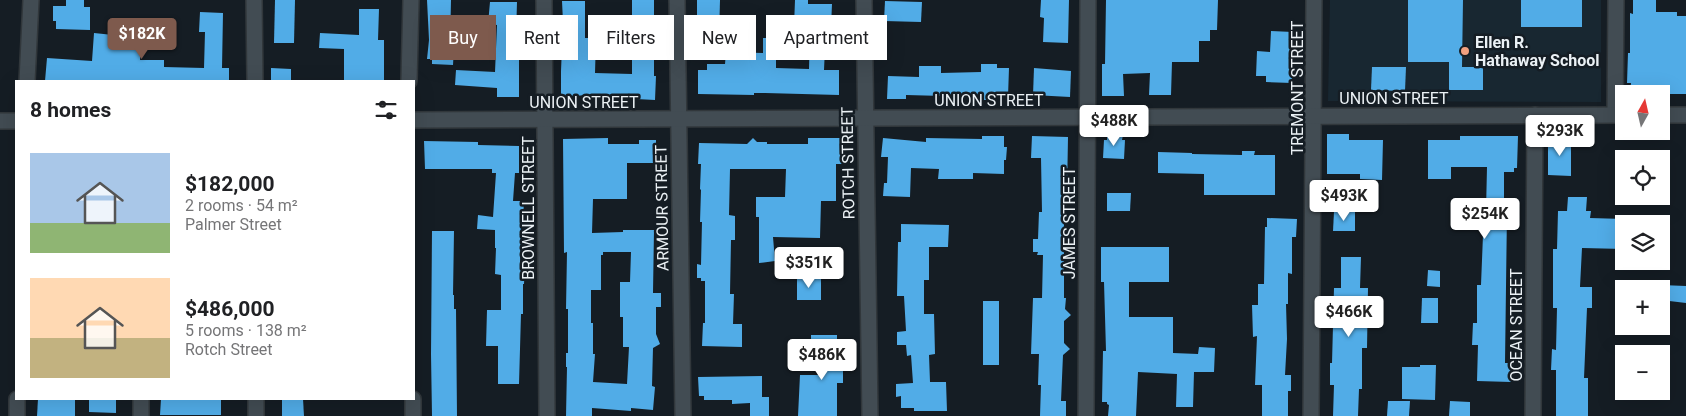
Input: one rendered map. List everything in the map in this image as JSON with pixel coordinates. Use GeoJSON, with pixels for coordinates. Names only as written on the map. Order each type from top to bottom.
{"type":"FeatureCollection","features":[{"type":"Feature","properties":{"kind":"street"},"geometry":{"type":"LineString","coordinates":[[27,80],[30,0]]}},
{"type":"Feature","properties":{"kind":"street"},"geometry":{"type":"LineString","coordinates":[[254,0],[255,80]]}},
{"type":"Feature","properties":{"kind":"street"},"geometry":{"type":"LineString","coordinates":[[409,80],[411,0]]}},
{"type":"Feature","properties":{"kind":"street","name":"BROWNELL STREET"},"geometry":{"type":"LineString","coordinates":[[544,0],[547,416]]}},
{"type":"Feature","properties":{"kind":"street","name":"ARMOUR STREET"},"geometry":{"type":"LineString","coordinates":[[677,0],[683,416]]}},
{"type":"Feature","properties":{"kind":"street","name":"ROTCH STREET"},"geometry":{"type":"LineString","coordinates":[[864,0],[870,416]]}},
{"type":"Feature","properties":{"kind":"street","name":"JAMES STREET"},"geometry":{"type":"LineString","coordinates":[[1086,416],[1088,0]]}},
{"type":"Feature","properties":{"kind":"street","name":"TREMONT STREET"},"geometry":{"type":"LineString","coordinates":[[1311,416],[1314,0]]}},
{"type":"Feature","properties":{"kind":"street"},"geometry":{"type":"LineString","coordinates":[[1616,0],[1618,85]]}},
{"type":"Feature","properties":{"kind":"street","name":"OCEAN STREET"},"geometry":{"type":"LineString","coordinates":[[1533,416],[1535,115]]}},
{"type":"Feature","properties":{"kind":"street","name":"UNION STREET"},"geometry":{"type":"LineString","coordinates":[[415,120],[1615,115]]}},
{"type":"Feature","properties":{"kind":"street"},"geometry":{"type":"LineString","coordinates":[[1670,115],[1686,115]]}},
{"type":"Feature","properties":{"kind":"street"},"geometry":{"type":"LineString","coordinates":[[0,121],[15,121]]}},
{"type":"Feature","properties":{"kind":"street"},"geometry":{"type":"LineString","coordinates":[[17,400],[17,416]]}},
{"type":"Feature","properties":{"kind":"street"},"geometry":{"type":"LineString","coordinates":[[141,400],[141,416]]}},
{"type":"Feature","properties":{"kind":"street"},"geometry":{"type":"LineString","coordinates":[[256,400],[256,416]]}},
{"type":"Feature","properties":{"kind":"street"},"geometry":{"type":"LineString","coordinates":[[413,400],[413,416]]}},
{"type":"Feature","properties":{"kind":"shaded area","name":"Ellen R. Hathaway School"},"geometry":{"type":"Polygon","coordinates":[[[1330,0],[1601,0],[1601,102],[1328,101],[1330,0]]]}},
{"type":"Feature","properties":{"kind":"building"},"geometry":{"type":"Polygon","coordinates":[[[66,0],[84,0],[84,7],[90,7],[90,30],[56,29],[56,21],[53,21],[53,6],[66,6],[66,0]]]}},
{"type":"Feature","properties":{"kind":"building"},"geometry":{"type":"Polygon","coordinates":[[[275,0],[295,0],[294,43],[274,43],[275,0]]]}},
{"type":"Feature","properties":{"kind":"building"},"geometry":{"type":"Polygon","coordinates":[[[427,0],[451,0],[451,15],[430,15],[430,59],[427,59],[429,40],[427,0]]]}},
{"type":"Feature","properties":{"kind":"building"},"geometry":{"type":"Polygon","coordinates":[[[632,0],[654,0],[654,15],[632,15],[632,0]]]}},
{"type":"Feature","properties":{"kind":"building"},"geometry":{"type":"Polygon","coordinates":[[[697,0],[720,0],[720,15],[697,15],[697,0]]]}},
{"type":"Feature","properties":{"kind":"building"},"geometry":{"type":"Polygon","coordinates":[[[795,0],[808,0],[808,4],[832,4],[832,15],[794,15],[795,0]]]}},
{"type":"Feature","properties":{"kind":"building"},"geometry":{"type":"Polygon","coordinates":[[[1041,0],[1069,0],[1068,43],[1043,42],[1044,18],[1040,17],[1041,0]]]}},
{"type":"Feature","properties":{"kind":"building"},"geometry":{"type":"Polygon","coordinates":[[[1106,0],[1218,0],[1217,30],[1210,30],[1210,41],[1199,41],[1199,62],[1172,62],[1171,95],[1149,95],[1150,73],[1123,74],[1124,96],[1102,96],[1102,64],[1105,64],[1106,0]]]}},
{"type":"Feature","properties":{"kind":"building"},"geometry":{"type":"Polygon","coordinates":[[[1408,0],[1463,0],[1462,67],[1483,67],[1483,90],[1449,90],[1449,62],[1408,62],[1408,0]]]}},
{"type":"Feature","properties":{"kind":"building"},"geometry":{"type":"Polygon","coordinates":[[[1521,0],[1582,0],[1582,27],[1521,27],[1521,0]]]}},
{"type":"Feature","properties":{"kind":"building"},"geometry":{"type":"Polygon","coordinates":[[[1633,0],[1656,0],[1656,12],[1677,12],[1677,16],[1686,16],[1686,94],[1670,94],[1670,85],[1631,85],[1631,83],[1627,83],[1628,53],[1630,53],[1630,13],[1633,14],[1633,0]]]}},
{"type":"Feature","properties":{"kind":"building"},"geometry":{"type":"Polygon","coordinates":[[[562,1],[585,1],[585,38],[588,38],[588,60],[595,60],[595,73],[632,74],[632,60],[654,60],[654,76],[656,76],[655,100],[617,98],[617,101],[600,101],[600,95],[561,96],[561,60],[578,60],[578,15],[563,15],[562,1]]]}},
{"type":"Feature","properties":{"kind":"building"},"geometry":{"type":"Polygon","coordinates":[[[885,1],[922,2],[921,22],[887,21],[887,15],[884,15],[885,1]]]}},
{"type":"Feature","properties":{"kind":"building"},"geometry":{"type":"Polygon","coordinates":[[[490,2],[517,2],[517,15],[506,15],[506,60],[519,60],[519,97],[497,97],[497,88],[455,85],[456,70],[495,72],[496,15],[489,15],[490,2]]]}},
{"type":"Feature","properties":{"kind":"building"},"geometry":{"type":"Polygon","coordinates":[[[359,9],[379,9],[378,40],[384,40],[384,80],[344,80],[344,49],[319,48],[320,33],[359,35],[359,9]]]}},
{"type":"Feature","properties":{"kind":"building"},"geometry":{"type":"Polygon","coordinates":[[[200,12],[223,13],[222,68],[229,68],[229,80],[45,80],[47,58],[92,61],[94,33],[142,38],[140,60],[164,60],[164,67],[204,68],[205,32],[199,32],[200,12]]]}},
{"type":"Feature","properties":{"kind":"building"},"geometry":{"type":"Polygon","coordinates":[[[1271,31],[1293,32],[1292,83],[1266,82],[1266,76],[1256,76],[1257,51],[1270,52],[1271,31]]]}},
{"type":"Feature","properties":{"kind":"building"},"geometry":{"type":"Polygon","coordinates":[[[763,38],[766,38],[766,60],[776,60],[776,68],[809,69],[809,60],[824,60],[824,70],[839,70],[839,95],[698,94],[698,70],[707,70],[707,64],[725,64],[725,60],[756,60],[756,53],[763,53],[763,38]]]}},
{"type":"Feature","properties":{"kind":"building"},"geometry":{"type":"Polygon","coordinates":[[[432,60],[453,60],[453,65],[432,64],[432,60]]]}},
{"type":"Feature","properties":{"kind":"building"},"geometry":{"type":"Polygon","coordinates":[[[981,64],[997,64],[997,68],[1009,68],[1008,97],[997,97],[997,100],[981,100],[981,97],[906,95],[906,99],[887,99],[888,76],[919,77],[919,66],[941,66],[941,73],[981,72],[981,64]]]}},
{"type":"Feature","properties":{"kind":"building"},"geometry":{"type":"Polygon","coordinates":[[[1372,67],[1406,67],[1405,91],[1371,90],[1372,67]]]}},
{"type":"Feature","properties":{"kind":"building"},"geometry":{"type":"Polygon","coordinates":[[[271,68],[291,69],[291,80],[271,80],[271,68]]]}},
{"type":"Feature","properties":{"kind":"building"},"geometry":{"type":"Polygon","coordinates":[[[1034,68],[1071,71],[1070,97],[1033,95],[1034,68]]]}},
{"type":"Feature","properties":{"kind":"building"},"geometry":{"type":"Polygon","coordinates":[[[1107,134],[1123,135],[1122,140],[1125,140],[1124,159],[1103,158],[1104,140],[1107,140],[1107,134]]]}},
{"type":"Feature","properties":{"kind":"building"},"geometry":{"type":"Polygon","coordinates":[[[1327,134],[1349,134],[1349,140],[1383,140],[1382,180],[1360,179],[1360,174],[1327,174],[1327,134]]]}},
{"type":"Feature","properties":{"kind":"building"},"geometry":{"type":"Polygon","coordinates":[[[982,136],[1004,136],[1004,147],[1007,147],[1006,160],[1004,160],[1004,174],[973,173],[973,179],[938,179],[939,169],[911,168],[910,197],[883,196],[884,183],[887,183],[888,157],[881,157],[883,138],[926,142],[926,138],[982,139],[982,136]]]}},
{"type":"Feature","properties":{"kind":"building"},"geometry":{"type":"Polygon","coordinates":[[[1032,136],[1068,137],[1067,193],[1075,197],[1067,202],[1066,224],[1064,223],[1064,298],[1066,298],[1065,309],[1071,315],[1064,321],[1064,343],[1070,349],[1063,355],[1061,401],[1066,401],[1066,416],[1040,416],[1039,354],[1031,354],[1033,298],[1042,298],[1043,255],[1037,255],[1038,252],[1033,252],[1033,239],[1038,239],[1039,212],[1042,212],[1041,158],[1031,158],[1032,136]]]}},
{"type":"Feature","properties":{"kind":"building"},"geometry":{"type":"Polygon","coordinates":[[[1460,136],[1518,136],[1517,168],[1514,168],[1514,172],[1504,172],[1504,211],[1507,211],[1505,363],[1512,363],[1511,382],[1477,381],[1478,345],[1472,345],[1473,323],[1477,323],[1477,285],[1481,285],[1483,235],[1482,229],[1478,229],[1479,216],[1482,216],[1482,211],[1486,211],[1487,167],[1451,167],[1451,179],[1428,179],[1428,140],[1460,140],[1460,136]]]}},
{"type":"Feature","properties":{"kind":"building"},"geometry":{"type":"Polygon","coordinates":[[[608,138],[608,144],[639,144],[639,140],[656,140],[656,163],[627,163],[627,199],[593,199],[592,233],[654,230],[653,293],[661,293],[661,307],[656,307],[656,334],[660,344],[653,348],[652,386],[655,387],[653,410],[631,408],[631,411],[592,408],[592,416],[566,416],[568,309],[566,309],[567,252],[564,253],[563,139],[608,138]],[[603,252],[603,255],[601,255],[601,290],[591,290],[591,323],[593,323],[593,354],[595,354],[593,382],[627,384],[629,347],[623,347],[623,317],[620,317],[620,282],[630,282],[631,252],[603,252]]]}},
{"type":"Feature","properties":{"kind":"building"},"geometry":{"type":"Polygon","coordinates":[[[753,138],[757,142],[767,142],[767,144],[808,144],[808,138],[843,138],[843,164],[836,164],[836,201],[821,201],[820,238],[773,237],[775,261],[759,263],[759,217],[756,217],[756,197],[785,197],[786,169],[730,169],[729,215],[735,216],[735,240],[731,240],[730,294],[734,294],[733,324],[742,324],[742,347],[702,346],[703,323],[705,323],[705,281],[697,278],[697,264],[701,265],[702,222],[700,222],[701,164],[698,164],[699,143],[747,144],[753,138]]]}},
{"type":"Feature","properties":{"kind":"building"},"geometry":{"type":"Polygon","coordinates":[[[1548,138],[1571,138],[1571,176],[1548,175],[1548,138]]]}},
{"type":"Feature","properties":{"kind":"building"},"geometry":{"type":"Polygon","coordinates":[[[424,141],[478,142],[478,145],[519,146],[519,173],[515,173],[513,201],[524,201],[523,219],[521,219],[520,264],[525,264],[519,384],[498,384],[498,346],[486,346],[487,310],[501,310],[501,275],[495,274],[495,230],[477,229],[478,215],[493,217],[496,173],[492,173],[492,169],[425,169],[424,141]]]}},
{"type":"Feature","properties":{"kind":"building"},"geometry":{"type":"Polygon","coordinates":[[[1242,151],[1255,151],[1254,155],[1275,155],[1275,195],[1204,195],[1204,174],[1158,173],[1158,152],[1242,155],[1242,151]]]}},
{"type":"Feature","properties":{"kind":"building"},"geometry":{"type":"Polygon","coordinates":[[[1107,193],[1131,193],[1130,211],[1107,211],[1107,193]]]}},
{"type":"Feature","properties":{"kind":"building"},"geometry":{"type":"Polygon","coordinates":[[[1568,197],[1587,197],[1586,211],[1591,211],[1590,218],[1615,219],[1615,249],[1582,248],[1580,287],[1592,287],[1592,308],[1587,308],[1584,378],[1588,378],[1588,416],[1556,416],[1556,370],[1551,370],[1552,349],[1556,350],[1557,308],[1553,308],[1553,249],[1557,249],[1558,211],[1567,211],[1568,197]]]}},
{"type":"Feature","properties":{"kind":"building"},"geometry":{"type":"Polygon","coordinates":[[[1334,212],[1355,212],[1355,231],[1333,231],[1334,212]]]}},
{"type":"Feature","properties":{"kind":"building"},"geometry":{"type":"Polygon","coordinates":[[[1267,218],[1297,219],[1296,237],[1292,237],[1292,274],[1288,273],[1288,304],[1286,304],[1285,375],[1291,375],[1291,391],[1288,391],[1288,416],[1262,416],[1262,385],[1255,385],[1257,336],[1253,337],[1252,305],[1258,305],[1258,284],[1264,284],[1265,227],[1267,227],[1267,218]]]}},
{"type":"Feature","properties":{"kind":"building"},"geometry":{"type":"Polygon","coordinates":[[[901,224],[949,225],[948,247],[929,247],[929,280],[924,280],[924,314],[934,314],[935,354],[929,355],[930,382],[946,382],[947,411],[914,411],[914,408],[901,408],[901,396],[896,397],[896,384],[913,383],[911,355],[907,356],[906,345],[897,345],[897,332],[906,331],[904,296],[897,296],[898,242],[901,242],[901,224]]]}},
{"type":"Feature","properties":{"kind":"building"},"geometry":{"type":"Polygon","coordinates":[[[432,231],[454,231],[453,295],[454,309],[456,309],[457,416],[432,416],[432,231]]]}},
{"type":"Feature","properties":{"kind":"building"},"geometry":{"type":"Polygon","coordinates":[[[1101,247],[1169,247],[1169,282],[1129,282],[1129,317],[1173,317],[1173,353],[1198,354],[1199,347],[1215,348],[1214,372],[1194,372],[1193,407],[1176,407],[1177,374],[1138,372],[1136,416],[1108,416],[1109,405],[1107,402],[1102,402],[1103,351],[1106,351],[1104,282],[1101,282],[1101,247]]]}},
{"type":"Feature","properties":{"kind":"building"},"geometry":{"type":"Polygon","coordinates":[[[1341,257],[1361,257],[1360,288],[1368,288],[1367,348],[1362,348],[1362,389],[1359,389],[1358,416],[1333,416],[1334,385],[1330,385],[1330,363],[1332,363],[1334,288],[1341,288],[1341,257]]]}},
{"type":"Feature","properties":{"kind":"building"},"geometry":{"type":"Polygon","coordinates":[[[1428,270],[1440,271],[1440,287],[1427,286],[1428,270]]]}},
{"type":"Feature","properties":{"kind":"building"},"geometry":{"type":"Polygon","coordinates":[[[797,278],[821,278],[821,300],[797,300],[797,278]]]}},
{"type":"Feature","properties":{"kind":"building"},"geometry":{"type":"Polygon","coordinates":[[[1670,285],[1686,286],[1686,303],[1670,301],[1670,285]]]}},
{"type":"Feature","properties":{"kind":"building"},"geometry":{"type":"Polygon","coordinates":[[[1422,298],[1438,298],[1438,323],[1421,323],[1422,298]]]}},
{"type":"Feature","properties":{"kind":"building"},"geometry":{"type":"Polygon","coordinates":[[[983,301],[999,301],[999,365],[983,365],[983,301]]]}},
{"type":"Feature","properties":{"kind":"building"},"geometry":{"type":"Polygon","coordinates":[[[811,335],[837,335],[837,367],[843,367],[843,383],[837,383],[837,416],[798,416],[800,375],[823,375],[823,353],[811,353],[811,335]]]}},
{"type":"Feature","properties":{"kind":"building"},"geometry":{"type":"Polygon","coordinates":[[[1420,365],[1436,365],[1435,400],[1402,399],[1402,367],[1420,367],[1420,365]]]}},
{"type":"Feature","properties":{"kind":"building"},"geometry":{"type":"Polygon","coordinates":[[[762,376],[762,397],[769,397],[769,416],[750,416],[750,403],[732,404],[732,400],[704,400],[704,396],[699,396],[698,377],[762,376]]]}},
{"type":"Feature","properties":{"kind":"building"},"geometry":{"type":"Polygon","coordinates":[[[38,400],[75,400],[75,416],[37,416],[38,400]]]}},
{"type":"Feature","properties":{"kind":"building"},"geometry":{"type":"Polygon","coordinates":[[[89,400],[116,400],[116,413],[89,412],[89,400]]]}},
{"type":"Feature","properties":{"kind":"building"},"geometry":{"type":"Polygon","coordinates":[[[161,400],[221,400],[221,415],[160,415],[161,400]]]}},
{"type":"Feature","properties":{"kind":"building"},"geometry":{"type":"Polygon","coordinates":[[[282,400],[303,400],[304,416],[282,416],[282,400]]]}},
{"type":"Feature","properties":{"kind":"building"},"geometry":{"type":"Polygon","coordinates":[[[1388,401],[1410,401],[1409,416],[1387,416],[1388,401]]]}},
{"type":"Feature","properties":{"kind":"building"},"geometry":{"type":"Polygon","coordinates":[[[1450,401],[1470,402],[1470,416],[1449,416],[1450,401]]]}},
{"type":"Feature","properties":{"kind":"place","name":"Ellen R. Hathaway School"},"geometry":{"type":"Point","coordinates":[1465,51]}}]}
